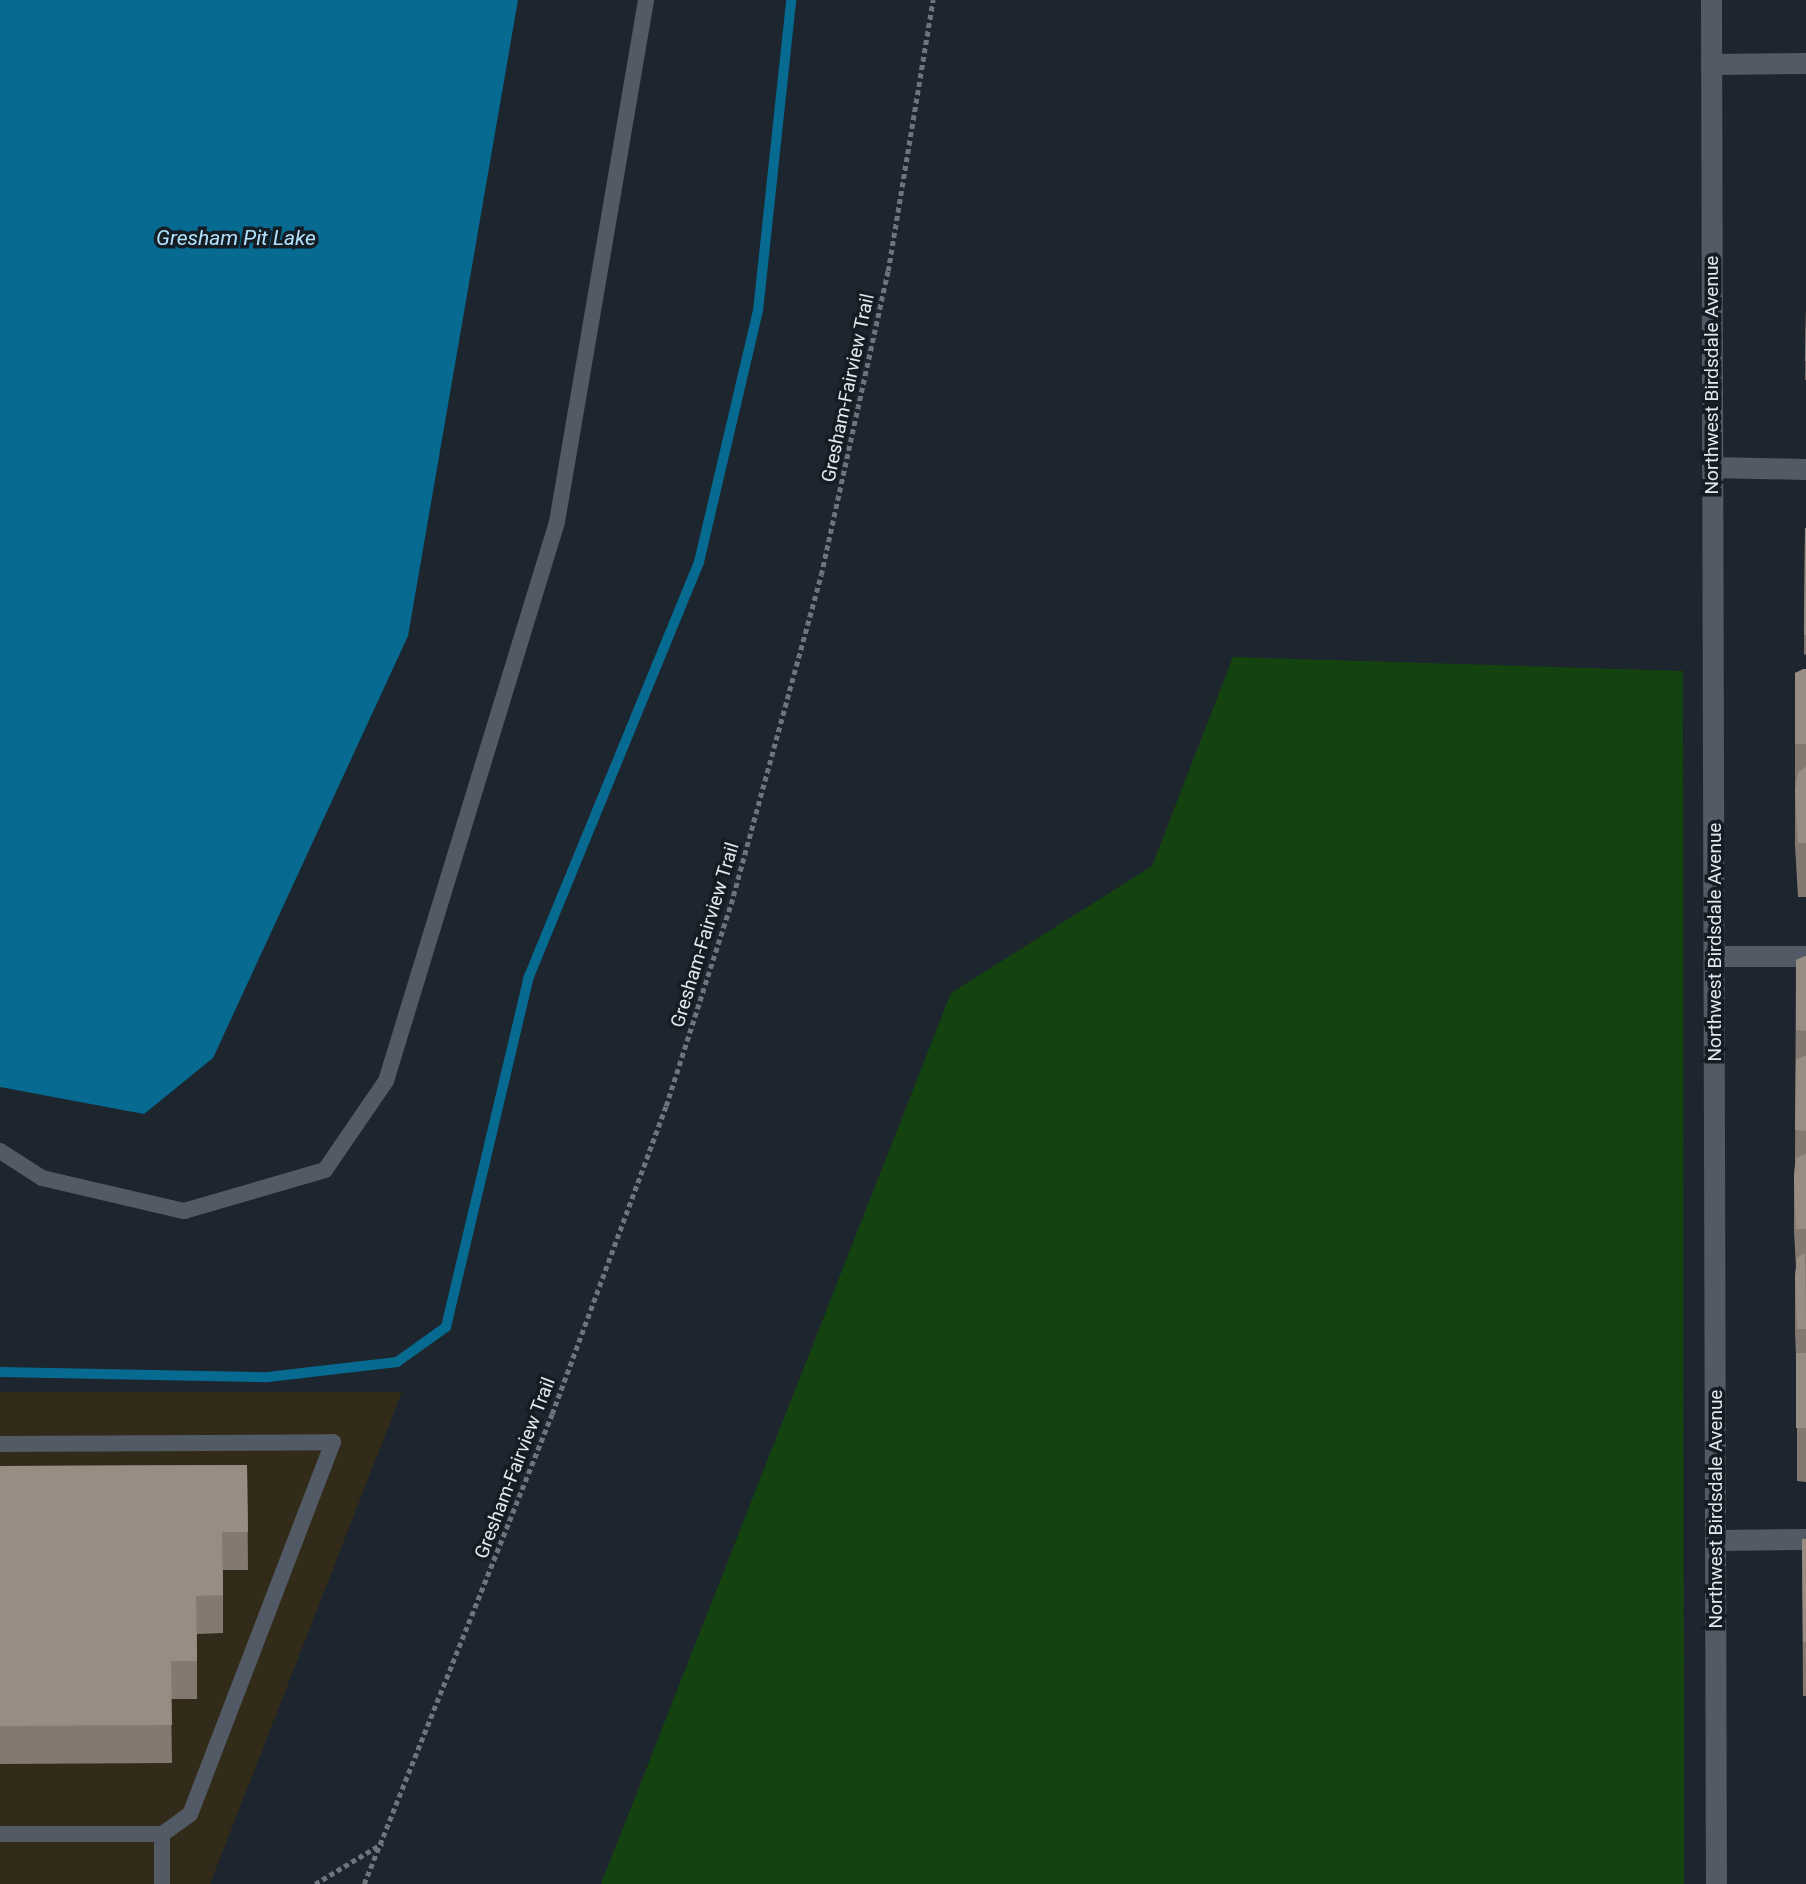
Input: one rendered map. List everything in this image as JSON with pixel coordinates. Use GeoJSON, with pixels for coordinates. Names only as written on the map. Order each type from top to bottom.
{"type":"FeatureCollection","features":[{"type":"Feature","properties":{"kind":"main road","name":"Northwest Birdsdale Avenue"},"geometry":{"type":"LineString","coordinates":[[1711,0],[1716,1884]]}},
{"type":"Feature","properties":{"kind":"main road"},"geometry":{"type":"LineString","coordinates":[[1711,64],[1806,63]]}},
{"type":"Feature","properties":{"kind":"main road"},"geometry":{"type":"LineString","coordinates":[[1712,467],[1806,469]]}},
{"type":"Feature","properties":{"kind":"main road"},"geometry":{"type":"LineString","coordinates":[[1715,956],[1806,956]]}},
{"type":"Feature","properties":{"kind":"main road"},"geometry":{"type":"LineString","coordinates":[[1717,1540],[1806,1539]]}},
{"type":"Feature","properties":{"kind":"lane"},"geometry":{"type":"LineString","coordinates":[[0,1151],[42,1178],[184,1211],[325,1170],[386,1081],[557,522],[646,0]]}},
{"type":"Feature","properties":{"kind":"lane"},"geometry":{"type":"LineString","coordinates":[[0,1444],[333,1442],[190,1814],[162,1834],[0,1834]]}},
{"type":"Feature","properties":{"kind":"lane"},"geometry":{"type":"LineString","coordinates":[[162,1834],[162,1884]]}},
{"type":"Feature","properties":{"kind":"path","name":"Gresham-Fairview Trail"},"geometry":{"type":"LineString","coordinates":[[364,1884],[384,1843],[652,1144],[731,904],[827,549],[888,271],[933,0]]}},
{"type":"Feature","properties":{"kind":"path"},"geometry":{"type":"LineString","coordinates":[[315,1884],[384,1843]]}},
{"type":"Feature","properties":{"kind":"shaded area"},"geometry":{"type":"Polygon","coordinates":[[[0,1392],[402,1392],[210,1884],[0,1884],[0,1392]]]}},
{"type":"Feature","properties":{"kind":"green space"},"geometry":{"type":"Polygon","coordinates":[[[1233,657],[1683,671],[1684,1884],[601,1884],[951,993],[1152,866],[1233,657]]]}},
{"type":"Feature","properties":{"kind":"water","name":"Gresham Pit Lake"},"geometry":{"type":"Polygon","coordinates":[[[0,0],[518,0],[408,636],[213,1058],[144,1114],[0,1087],[0,0]]]}},
{"type":"Feature","properties":{"kind":"building"},"geometry":{"type":"Polygon","coordinates":[[[1805,528],[1806,635],[1804,635],[1805,528]]]}},
{"type":"Feature","properties":{"kind":"building"},"geometry":{"type":"Polygon","coordinates":[[[1806,669],[1806,744],[1795,744],[1795,673],[1806,669]]]}},
{"type":"Feature","properties":{"kind":"building"},"geometry":{"type":"Polygon","coordinates":[[[1806,767],[1806,843],[1798,843],[1795,790],[1798,772],[1806,767]]]}},
{"type":"Feature","properties":{"kind":"building"},"geometry":{"type":"Polygon","coordinates":[[[1806,956],[1806,1031],[1796,1030],[1796,960],[1806,956]]]}},
{"type":"Feature","properties":{"kind":"building"},"geometry":{"type":"Polygon","coordinates":[[[1804,1056],[1806,1131],[1795,1130],[1796,1060],[1804,1056]]]}},
{"type":"Feature","properties":{"kind":"building"},"geometry":{"type":"Polygon","coordinates":[[[1806,1154],[1806,1229],[1796,1229],[1796,1158],[1806,1154]]]}},
{"type":"Feature","properties":{"kind":"building"},"geometry":{"type":"Polygon","coordinates":[[[1805,1253],[1806,1329],[1797,1329],[1795,1276],[1797,1258],[1805,1253]]]}},
{"type":"Feature","properties":{"kind":"building"},"geometry":{"type":"Polygon","coordinates":[[[1796,1353],[1806,1353],[1806,1428],[1796,1428],[1796,1353]]]}},
{"type":"Feature","properties":{"kind":"building"},"geometry":{"type":"Polygon","coordinates":[[[247,1465],[248,1532],[222,1532],[223,1595],[196,1596],[197,1661],[171,1661],[172,1725],[0,1726],[0,1466],[247,1465]]]}},
{"type":"Feature","properties":{"kind":"building"},"geometry":{"type":"Polygon","coordinates":[[[1802,1539],[1806,1539],[1806,1642],[1803,1642],[1802,1539]]]}},
{"type":"Feature","properties":{"kind":"waterway"},"geometry":{"type":"LineString","coordinates":[[0,1372],[268,1377],[397,1362],[446,1327],[528,979],[699,562],[758,311],[791,0]]}}]}
